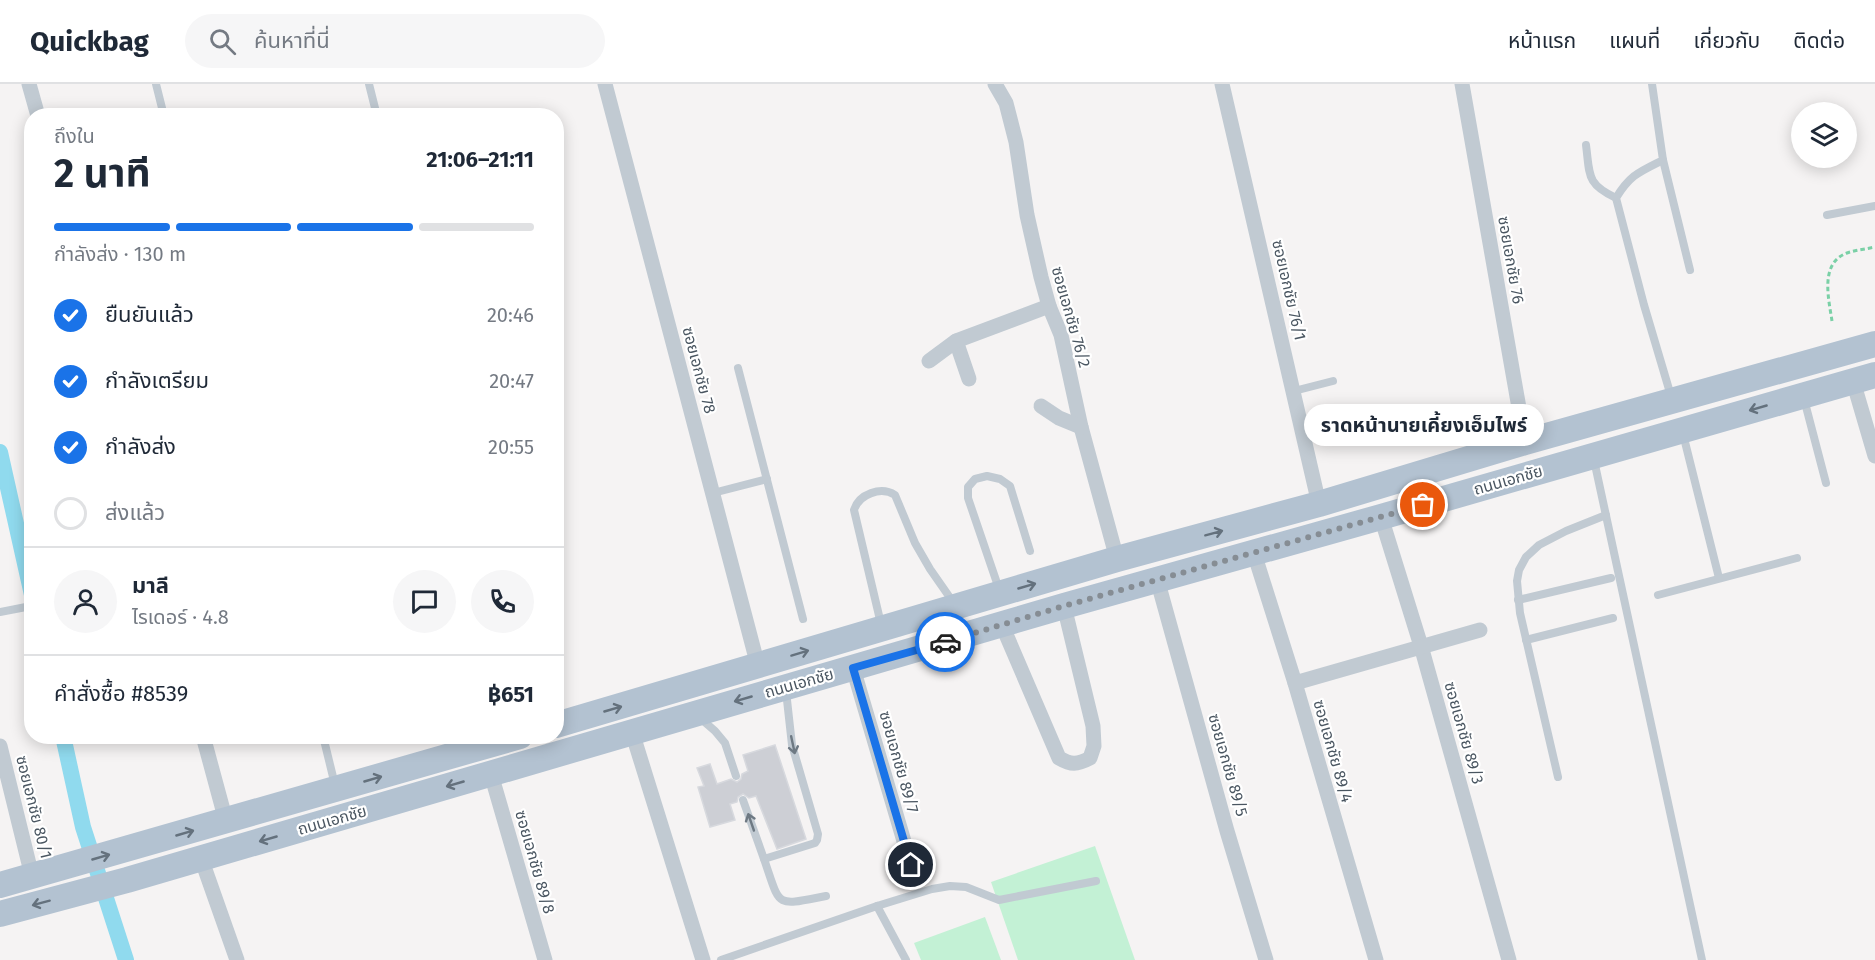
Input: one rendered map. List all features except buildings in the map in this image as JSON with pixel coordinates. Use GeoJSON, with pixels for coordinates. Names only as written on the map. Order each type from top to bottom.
{"type":"FeatureCollection","features":[{"type":"Feature","properties":{"kind":"main road","name":"ถนนเอกชัย"},"geometry":{"type":"LineString","coordinates":[[564,723],[1118,559],[1319,504],[1525,442],[1875,344]]}},
{"type":"Feature","properties":{"kind":"main road","name":"ถนนเอกชัย"},"geometry":{"type":"LineString","coordinates":[[0,914],[127,880],[1157,579],[1864,378]]}},
{"type":"Feature","properties":{"kind":"main road","name":"ถนนเอกชัย"},"geometry":{"type":"LineString","coordinates":[[0,885],[493,744]]}},
{"type":"Feature","properties":{"kind":"main road"},"geometry":{"type":"LineString","coordinates":[[517,744],[518,752],[524,759],[532,761]]}},
{"type":"Feature","properties":{"kind":"main road"},"geometry":{"type":"LineString","coordinates":[[479,748],[491,758],[491,774]]}},
{"type":"Feature","properties":{"kind":"street"},"geometry":{"type":"LineString","coordinates":[[29,84],[36,108]]}},
{"type":"Feature","properties":{"kind":"street","name":"ซอยเอกชัย 78"},"geometry":{"type":"LineString","coordinates":[[605,84],[758,666]]}},
{"type":"Feature","properties":{"kind":"street","name":"ซอยเอกชัย 76/2"},"geometry":{"type":"LineString","coordinates":[[995,84],[1006,103],[1016,142],[1027,215],[1049,306],[1061,335],[1081,427],[1118,559]]}},
{"type":"Feature","properties":{"kind":"street","name":"ซอยเอกชัย 76/1"},"geometry":{"type":"LineString","coordinates":[[1222,84],[1319,504]]}},
{"type":"Feature","properties":{"kind":"street","name":"ซอยเอกชัย 76"},"geometry":{"type":"LineString","coordinates":[[1461,84],[1525,442]]}},
{"type":"Feature","properties":{"kind":"street"},"geometry":{"type":"LineString","coordinates":[[929,362],[956,341],[1049,306]]}},
{"type":"Feature","properties":{"kind":"street"},"geometry":{"type":"LineString","coordinates":[[956,341],[969,379]]}},
{"type":"Feature","properties":{"kind":"street"},"geometry":{"type":"LineString","coordinates":[[1864,378],[1875,456]]}},
{"type":"Feature","properties":{"kind":"street"},"geometry":{"type":"LineString","coordinates":[[1041,406],[1059,418],[1081,427]]}},
{"type":"Feature","properties":{"kind":"street","name":"ซอยเอกชัย 89/3"},"geometry":{"type":"LineString","coordinates":[[1381,517],[1421,646],[1509,960]]}},
{"type":"Feature","properties":{"kind":"street","name":"ซอยเอกชัย 89/4"},"geometry":{"type":"LineString","coordinates":[[1254,553],[1376,960]]}},
{"type":"Feature","properties":{"kind":"street","name":"ซอยเอกชัย 89/5"},"geometry":{"type":"LineString","coordinates":[[1157,579],[1227,831],[1266,960]]}},
{"type":"Feature","properties":{"kind":"street"},"geometry":{"type":"LineString","coordinates":[[1002,625],[1059,758],[1070,764],[1079,764],[1090,758],[1094,746],[1094,726],[1064,606]]}},
{"type":"Feature","properties":{"kind":"street"},"geometry":{"type":"LineString","coordinates":[[1294,683],[1480,630]]}},
{"type":"Feature","properties":{"kind":"street","name":"ซอยเอกชัย 89/7"},"geometry":{"type":"LineString","coordinates":[[853,668],[911,865]]}},
{"type":"Feature","properties":{"kind":"street"},"geometry":{"type":"LineString","coordinates":[[632,732],[703,960]]}},
{"type":"Feature","properties":{"kind":"street"},"geometry":{"type":"LineString","coordinates":[[205,744],[226,821]]}},
{"type":"Feature","properties":{"kind":"street","name":"ซอยเอกชัย 80/1"},"geometry":{"type":"LineString","coordinates":[[0,746],[32,876]]}},
{"type":"Feature","properties":{"kind":"street","name":"ซอยเอกชัย 89/8"},"geometry":{"type":"LineString","coordinates":[[491,774],[545,960]]}},
{"type":"Feature","properties":{"kind":"street"},"geometry":{"type":"LineString","coordinates":[[201,858],[237,960]]}},
{"type":"Feature","properties":{"kind":"lane"},"geometry":{"type":"LineString","coordinates":[[156,84],[162,108]]}},
{"type":"Feature","properties":{"kind":"lane"},"geometry":{"type":"LineString","coordinates":[[369,84],[375,108]]}},
{"type":"Feature","properties":{"kind":"lane"},"geometry":{"type":"LineString","coordinates":[[1652,84],[1663,160],[1690,270]]}},
{"type":"Feature","properties":{"kind":"lane"},"geometry":{"type":"LineString","coordinates":[[1586,145],[1590,177],[1599,190],[1616,198]]}},
{"type":"Feature","properties":{"kind":"lane"},"geometry":{"type":"LineString","coordinates":[[1663,160],[1633,175],[1623,185],[1616,198],[1672,400]]}},
{"type":"Feature","properties":{"kind":"lane"},"geometry":{"type":"LineString","coordinates":[[1827,215],[1875,207]]}},
{"type":"Feature","properties":{"kind":"lane"},"geometry":{"type":"LineString","coordinates":[[738,368],[803,619]]}},
{"type":"Feature","properties":{"kind":"lane"},"geometry":{"type":"LineString","coordinates":[[1294,391],[1333,381]]}},
{"type":"Feature","properties":{"kind":"lane"},"geometry":{"type":"LineString","coordinates":[[1803,395],[1826,483]]}},
{"type":"Feature","properties":{"kind":"lane"},"geometry":{"type":"LineString","coordinates":[[1682,429],[1719,578]]}},
{"type":"Feature","properties":{"kind":"lane"},"geometry":{"type":"LineString","coordinates":[[1593,455],[1702,960]]}},
{"type":"Feature","properties":{"kind":"lane"},"geometry":{"type":"LineString","coordinates":[[1000,594],[968,498],[969,487],[975,479],[987,476],[1000,479],[1010,486],[1030,551]]}},
{"type":"Feature","properties":{"kind":"lane"},"geometry":{"type":"LineString","coordinates":[[712,494],[767,479]]}},
{"type":"Feature","properties":{"kind":"lane"},"geometry":{"type":"LineString","coordinates":[[882,628],[854,510],[856,503],[863,496],[889,491],[895,495],[915,543],[956,606]]}},
{"type":"Feature","properties":{"kind":"lane"},"geometry":{"type":"LineString","coordinates":[[1558,777],[1526,640],[1516,581],[1526,557],[1539,545],[1606,515]]}},
{"type":"Feature","properties":{"kind":"lane"},"geometry":{"type":"LineString","coordinates":[[1658,596],[1797,558]]}},
{"type":"Feature","properties":{"kind":"lane"},"geometry":{"type":"LineString","coordinates":[[1518,600],[1611,578]]}},
{"type":"Feature","properties":{"kind":"lane"},"geometry":{"type":"LineString","coordinates":[[0,612],[24,607]]}},
{"type":"Feature","properties":{"kind":"lane"},"geometry":{"type":"LineString","coordinates":[[1526,640],[1612,618]]}},
{"type":"Feature","properties":{"kind":"lane"},"geometry":{"type":"LineString","coordinates":[[764,859],[815,843],[818,837],[792,745],[785,687]]}},
{"type":"Feature","properties":{"kind":"lane"},"geometry":{"type":"LineString","coordinates":[[695,713],[725,743],[736,776]]}},
{"type":"Feature","properties":{"kind":"lane"},"geometry":{"type":"LineString","coordinates":[[325,744],[336,790]]}},
{"type":"Feature","properties":{"kind":"lane"},"geometry":{"type":"LineString","coordinates":[[743,800],[778,898],[792,903],[826,897]]}},
{"type":"Feature","properties":{"kind":"lane"},"geometry":{"type":"LineString","coordinates":[[721,960],[932,889],[950,886],[966,887],[999,900],[1096,881]]}},
{"type":"Feature","properties":{"kind":"lane"},"geometry":{"type":"LineString","coordinates":[[877,906],[906,960]]}},
{"type":"Feature","properties":{"kind":"path"},"geometry":{"type":"LineString","coordinates":[[1832,321],[1827,286],[1835,261],[1845,254],[1875,247]]}},
{"type":"Feature","properties":{"kind":"green space"},"geometry":{"type":"Polygon","coordinates":[[[1095,846],[1135,960],[1018,960],[991,882],[1095,846]]]}},
{"type":"Feature","properties":{"kind":"green space"},"geometry":{"type":"Polygon","coordinates":[[[985,917],[1001,960],[921,960],[914,943],[985,917]]]}},
{"type":"Feature","properties":{"kind":"waterway"},"geometry":{"type":"LineString","coordinates":[[0,452],[24,559]]}},
{"type":"Feature","properties":{"kind":"waterway"},"geometry":{"type":"LineString","coordinates":[[65,744],[83,827],[126,960]]}},
{"type":"Feature","properties":{"kind":"way so far"},"geometry":{"type":"LineString","coordinates":[[945,642],[1157,579],[1423,505]]}},
{"type":"Feature","properties":{"kind":"place","name":"ราดหน้านายเคี้ยงเอ็มไพร์"},"geometry":{"type":"Point","coordinates":[1423,505]}},
{"type":"Feature","properties":{"kind":"route"},"geometry":{"type":"LineString","coordinates":[[911,865],[853,668],[945,642]]}}]}
